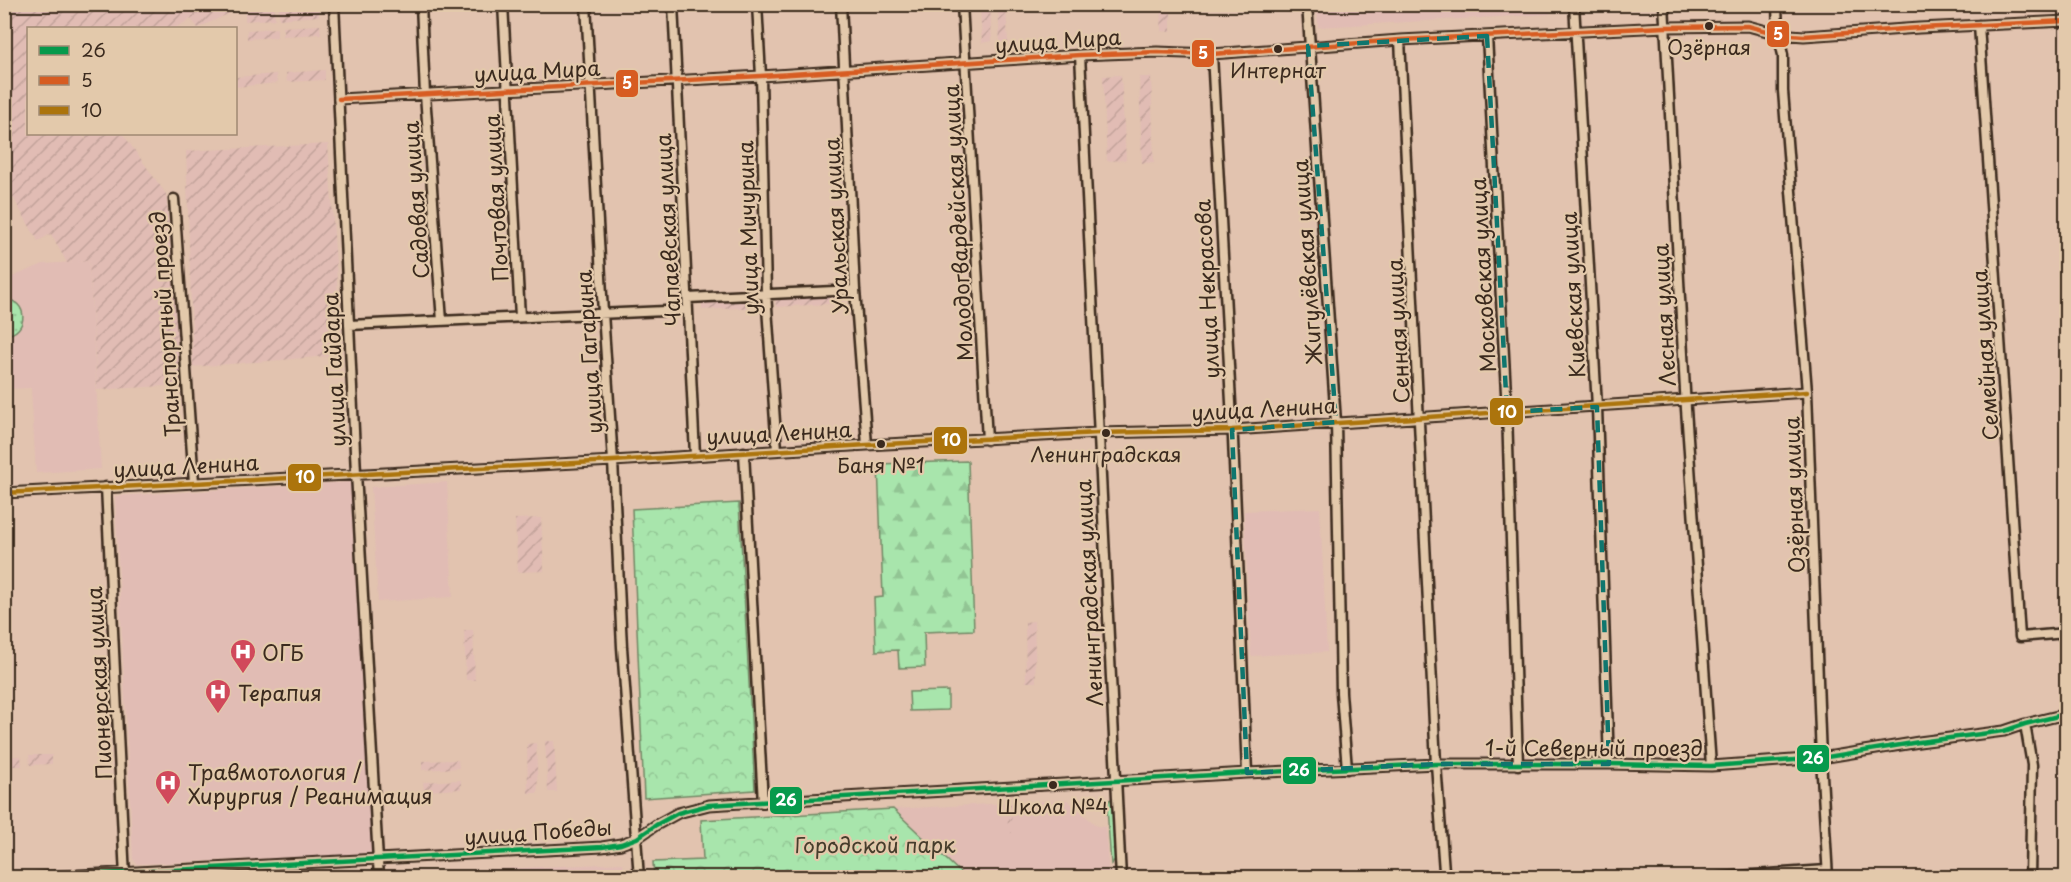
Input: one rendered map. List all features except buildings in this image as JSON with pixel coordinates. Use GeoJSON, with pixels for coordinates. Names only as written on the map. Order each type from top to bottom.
{"type":"FeatureCollection","features":[{"type":"Feature","properties":{"kind":"street","name":"улица Гайдара"},"geometry":{"type":"LineString","coordinates":[[334,4],[356,473],[380,878]]}},
{"type":"Feature","properties":{"kind":"street","name":"Садовая улица"},"geometry":{"type":"LineString","coordinates":[[421,4],[424,95],[442,321]]}},
{"type":"Feature","properties":{"kind":"street","name":"Почтовая улица"},"geometry":{"type":"LineString","coordinates":[[503,4],[520,317]]}},
{"type":"Feature","properties":{"kind":"street","name":"улица Гагарина"},"geometry":{"type":"LineString","coordinates":[[586,4],[622,646],[639,878]]}},
{"type":"Feature","properties":{"kind":"street","name":"Чапаевская улица"},"geometry":{"type":"LineString","coordinates":[[673,4],[695,455]]}},
{"type":"Feature","properties":{"kind":"street","name":"улица Мичурина"},"geometry":{"type":"LineString","coordinates":[[757,4],[766,293],[777,450]]}},
{"type":"Feature","properties":{"kind":"street","name":"Уральская улица"},"geometry":{"type":"LineString","coordinates":[[840,4],[855,290],[867,445]]}},
{"type":"Feature","properties":{"kind":"street","name":"Молодогвардейская улица"},"geometry":{"type":"LineString","coordinates":[[962,4],[987,440]]}},
{"type":"Feature","properties":{"kind":"street","name":"Жигулёвская улица"},"geometry":{"type":"LineString","coordinates":[[1306,4],[1336,422],[1341,693],[1347,769]]}},
{"type":"Feature","properties":{"kind":"street","name":"Киевская улица"},"geometry":{"type":"LineString","coordinates":[[1574,4],[1597,407],[1609,764]]}},
{"type":"Feature","properties":{"kind":"street","name":"Лесная улица"},"geometry":{"type":"LineString","coordinates":[[1664,4],[1686,401],[1711,766]]}},
{"type":"Feature","properties":{"kind":"street","name":"Озёрная улица"},"geometry":{"type":"LineString","coordinates":[[1777,4],[1778,33],[1784,55],[1783,91],[1807,392],[1821,758],[1828,874]]}},
{"type":"Feature","properties":{"kind":"street","name":"улица Мира"},"geometry":{"type":"LineString","coordinates":[[339,99],[966,64],[1080,55],[1157,52],[1212,54],[1400,40],[1665,27],[1748,26],[1803,36],[2067,21]]}},
{"type":"Feature","properties":{"kind":"street","name":"Семейная улица"},"geometry":{"type":"LineString","coordinates":[[1980,25],[2020,637],[2067,633]]}},
{"type":"Feature","properties":{"kind":"street","name":"Московская улица"},"geometry":{"type":"LineString","coordinates":[[1487,36],[1507,412],[1518,765]]}},
{"type":"Feature","properties":{"kind":"street","name":"Сенная улица"},"geometry":{"type":"LineString","coordinates":[[1400,40],[1436,764],[1444,871],[1448,878]]}},
{"type":"Feature","properties":{"kind":"street","name":"улица Некрасова"},"geometry":{"type":"LineString","coordinates":[[1212,54],[1247,773]]}},
{"type":"Feature","properties":{"kind":"street","name":"Ленинградская улица"},"geometry":{"type":"LineString","coordinates":[[1080,55],[1121,878]]}},
{"type":"Feature","properties":{"kind":"street","name":"Транспортный проезд"},"geometry":{"type":"LineString","coordinates":[[174,200],[194,482]]}},
{"type":"Feature","properties":{"kind":"street"},"geometry":{"type":"LineString","coordinates":[[688,298],[855,290]]}},
{"type":"Feature","properties":{"kind":"street"},"geometry":{"type":"LineString","coordinates":[[349,325],[688,310]]}},
{"type":"Feature","properties":{"kind":"street","name":"улица Ленина"},"geometry":{"type":"LineString","coordinates":[[4,493],[1098,433],[1232,430],[1807,392]]}},
{"type":"Feature","properties":{"kind":"street"},"geometry":{"type":"LineString","coordinates":[[744,452],[763,803]]}},
{"type":"Feature","properties":{"kind":"street","name":"Пионерская улица"},"geometry":{"type":"LineString","coordinates":[[106,487],[125,875]]}},
{"type":"Feature","properties":{"kind":"street","name":"1-й Северный проезд"},"geometry":{"type":"LineString","coordinates":[[1117,781],[1436,764],[1711,766],[1821,758],[2004,731],[2067,714]]}},
{"type":"Feature","properties":{"kind":"street"},"geometry":{"type":"LineString","coordinates":[[2025,724],[2032,765],[2030,878]]}},
{"type":"Feature","properties":{"kind":"street","name":"улица Победы"},"geometry":{"type":"LineString","coordinates":[[25,878],[125,875],[602,847],[621,844],[637,838],[678,813],[709,805],[1117,781]]}},
{"type":"Feature","properties":{"kind":"street"},"geometry":{"type":"LineString","coordinates":[[1708,878],[1828,874]]}},
{"type":"Feature","properties":{"kind":"highlighted area"},"geometry":{"type":"Polygon","coordinates":[[[1487,36],[1507,412],[1597,407],[1609,764],[1436,764],[1247,773],[1232,430],[1336,422],[1308,46],[1487,36]]]}},
{"type":"Feature","properties":{"kind":"shaded area"},"geometry":{"type":"Polygon","coordinates":[[[1550,4],[1550,14],[1318,27],[1317,5],[1550,4]]]}},
{"type":"Feature","properties":{"kind":"shaded area"},"geometry":{"type":"Polygon","coordinates":[[[5,5],[274,5],[275,19],[245,21],[245,6],[200,27],[197,27],[191,19],[177,27],[27,27],[27,135],[82,135],[87,141],[84,135],[124,135],[166,194],[181,385],[97,390],[89,261],[67,263],[51,234],[38,241],[5,187],[5,5]]]}},
{"type":"Feature","properties":{"kind":"shaded area"},"geometry":{"type":"Polygon","coordinates":[[[279,5],[319,5],[319,16],[279,19],[279,5]]]}},
{"type":"Feature","properties":{"kind":"shaded area"},"geometry":{"type":"Polygon","coordinates":[[[980,5],[990,5],[992,41],[982,43],[980,5]]]}},
{"type":"Feature","properties":{"kind":"shaded area"},"geometry":{"type":"Polygon","coordinates":[[[998,5],[1006,5],[1008,43],[1000,44],[998,5]]]}},
{"type":"Feature","properties":{"kind":"shaded area"},"geometry":{"type":"Polygon","coordinates":[[[1162,5],[1171,5],[1171,32],[1161,31],[1162,5]]]}},
{"type":"Feature","properties":{"kind":"shaded area"},"geometry":{"type":"Polygon","coordinates":[[[320,25],[321,34],[283,36],[283,27],[320,25]]]}},
{"type":"Feature","properties":{"kind":"shaded area"},"geometry":{"type":"Polygon","coordinates":[[[277,28],[277,37],[247,39],[247,30],[277,28]]]}},
{"type":"Feature","properties":{"kind":"shaded area"},"geometry":{"type":"Polygon","coordinates":[[[325,70],[325,80],[287,82],[286,73],[325,70]]]}},
{"type":"Feature","properties":{"kind":"shaded area"},"geometry":{"type":"Polygon","coordinates":[[[276,74],[277,83],[237,87],[237,77],[276,74]]]}},
{"type":"Feature","properties":{"kind":"shaded area"},"geometry":{"type":"Polygon","coordinates":[[[1121,75],[1126,160],[1107,161],[1103,76],[1121,75]]]}},
{"type":"Feature","properties":{"kind":"shaded area"},"geometry":{"type":"Polygon","coordinates":[[[1139,77],[1151,77],[1154,162],[1142,163],[1139,77]]]}},
{"type":"Feature","properties":{"kind":"shaded area"},"geometry":{"type":"Polygon","coordinates":[[[328,144],[342,355],[193,367],[186,151],[328,144]]]}},
{"type":"Feature","properties":{"kind":"shaded area"},"geometry":{"type":"Polygon","coordinates":[[[89,261],[101,469],[36,473],[31,388],[5,389],[5,280],[43,264],[89,261]]]}},
{"type":"Feature","properties":{"kind":"shaded area"},"geometry":{"type":"Polygon","coordinates":[[[843,294],[844,303],[776,307],[775,298],[843,294]]]}},
{"type":"Feature","properties":{"kind":"shaded area"},"geometry":{"type":"Polygon","coordinates":[[[759,299],[759,307],[702,310],[702,302],[759,299]]]}},
{"type":"Feature","properties":{"kind":"shaded area","name":"ОГБ"},"geometry":{"type":"Polygon","coordinates":[[[350,482],[372,854],[137,864],[133,859],[115,496],[350,482]]]}},
{"type":"Feature","properties":{"kind":"shaded area"},"geometry":{"type":"Polygon","coordinates":[[[447,482],[453,597],[378,602],[371,487],[447,482]]]}},
{"type":"Feature","properties":{"kind":"shaded area"},"geometry":{"type":"Polygon","coordinates":[[[1320,508],[1327,652],[1251,656],[1244,511],[1320,508]]]}},
{"type":"Feature","properties":{"kind":"shaded area"},"geometry":{"type":"Polygon","coordinates":[[[541,518],[544,571],[518,572],[515,519],[541,518]]]}},
{"type":"Feature","properties":{"kind":"shaded area"},"geometry":{"type":"Polygon","coordinates":[[[1034,621],[1036,682],[1026,682],[1025,622],[1034,621]]]}},
{"type":"Feature","properties":{"kind":"shaded area"},"geometry":{"type":"Polygon","coordinates":[[[464,630],[473,630],[475,680],[466,680],[464,630]]]}},
{"type":"Feature","properties":{"kind":"shaded area"},"geometry":{"type":"Polygon","coordinates":[[[545,741],[554,741],[557,792],[548,792],[545,741]]]}},
{"type":"Feature","properties":{"kind":"shaded area"},"geometry":{"type":"Polygon","coordinates":[[[536,743],[538,793],[528,793],[527,744],[536,743]]]}},
{"type":"Feature","properties":{"kind":"shaded area"},"geometry":{"type":"Polygon","coordinates":[[[29,755],[52,755],[52,764],[30,765],[29,755]]]}},
{"type":"Feature","properties":{"kind":"shaded area"},"geometry":{"type":"Polygon","coordinates":[[[21,756],[22,766],[5,766],[5,757],[21,756]]]}},
{"type":"Feature","properties":{"kind":"shaded area"},"geometry":{"type":"Polygon","coordinates":[[[458,760],[459,768],[422,770],[422,761],[458,760]]]}},
{"type":"Feature","properties":{"kind":"shaded area"},"geometry":{"type":"Polygon","coordinates":[[[461,780],[461,789],[424,791],[423,782],[461,780]]]}},
{"type":"Feature","properties":{"kind":"shaded area"},"geometry":{"type":"Polygon","coordinates":[[[1067,800],[1097,826],[1105,827],[1109,877],[965,877],[893,809],[1067,800]]]}},
{"type":"Feature","properties":{"kind":"shaded area"},"geometry":{"type":"Polygon","coordinates":[[[1003,804],[1011,804],[1012,833],[1003,834],[1002,829],[1008,828],[1007,810],[1003,810],[1003,804]]]}},
{"type":"Feature","properties":{"kind":"shaded area"},"geometry":{"type":"Polygon","coordinates":[[[623,863],[624,877],[482,877],[481,870],[623,863]]]}},
{"type":"Feature","properties":{"kind":"green space"},"geometry":{"type":"Polygon","coordinates":[[[4,299],[18,305],[23,317],[18,329],[5,335],[4,299]]]}},
{"type":"Feature","properties":{"kind":"green space"},"geometry":{"type":"Polygon","coordinates":[[[968,461],[974,630],[924,632],[925,667],[899,668],[898,650],[876,651],[874,598],[883,597],[878,464],[968,461]]]}},
{"type":"Feature","properties":{"kind":"green space"},"geometry":{"type":"Polygon","coordinates":[[[739,503],[755,790],[644,798],[632,509],[739,503]]]}},
{"type":"Feature","properties":{"kind":"green space"},"geometry":{"type":"Polygon","coordinates":[[[948,691],[948,710],[910,711],[909,692],[948,691]]]}},
{"type":"Feature","properties":{"kind":"green space"},"geometry":{"type":"Polygon","coordinates":[[[1112,799],[1115,860],[1111,864],[1107,807],[1109,800],[1112,799]]]}},
{"type":"Feature","properties":{"kind":"green space","name":"Городской парк"},"geometry":{"type":"Polygon","coordinates":[[[893,809],[965,877],[654,877],[653,862],[703,860],[701,820],[893,809]]]}},
{"type":"Feature","properties":{"kind":"transit line","name":"5"},"geometry":{"type":"LineString","coordinates":[[339,99],[761,76],[1080,55],[1157,52],[1212,54],[1400,40],[1665,27],[1748,26],[1778,34],[1804,36],[2066,21]]}},
{"type":"Feature","properties":{"kind":"transit line","name":"10"},"geometry":{"type":"LineString","coordinates":[[4,493],[1098,433],[1232,430],[1807,392]]}},
{"type":"Feature","properties":{"kind":"transit line","name":"26"},"geometry":{"type":"LineString","coordinates":[[25,878],[602,847],[621,844],[637,838],[678,813],[709,805],[1436,764],[1711,766],[1821,758],[2004,731],[2066,714]]}},
{"type":"Feature","properties":{"kind":"place","name":"Озёрная"},"geometry":{"type":"Point","coordinates":[1709,26]}},
{"type":"Feature","properties":{"kind":"place","name":"Интернат"},"geometry":{"type":"Point","coordinates":[1278,49]}},
{"type":"Feature","properties":{"kind":"place","name":"Ленинградская"},"geometry":{"type":"Point","coordinates":[1106,433]}},
{"type":"Feature","properties":{"kind":"place","name":"Баня №1"},"geometry":{"type":"Point","coordinates":[881,444]}},
{"type":"Feature","properties":{"kind":"place","name":"ОГБ"},"geometry":{"type":"Point","coordinates":[243,675]}},
{"type":"Feature","properties":{"kind":"place","name":"Терапия"},"geometry":{"type":"Point","coordinates":[218,715]}},
{"type":"Feature","properties":{"kind":"place","name":"Школа №4"},"geometry":{"type":"Point","coordinates":[1053,785]}},
{"type":"Feature","properties":{"kind":"place","name":"Травмотология / Хирургия / Реанимация"},"geometry":{"type":"Point","coordinates":[168,806]}}]}
